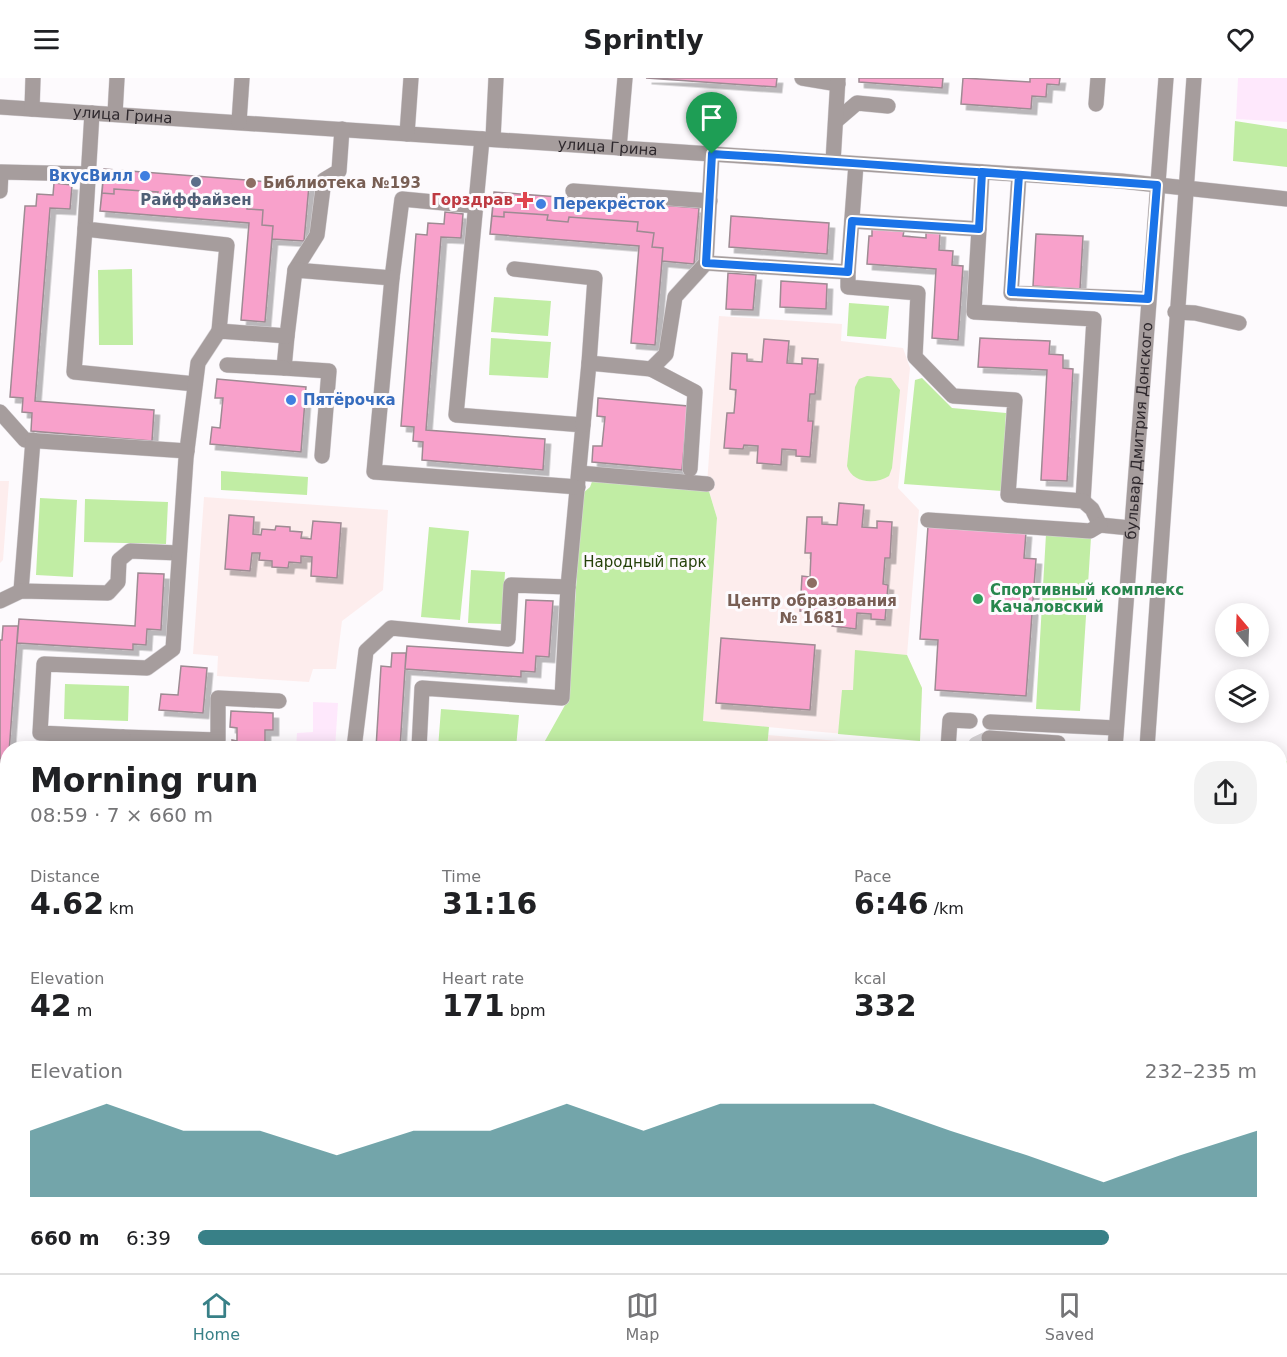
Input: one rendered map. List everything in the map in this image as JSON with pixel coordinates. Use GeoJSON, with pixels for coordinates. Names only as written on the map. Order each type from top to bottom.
{"type":"FeatureCollection","features":[{"type":"Feature","properties":{"kind":"street"},"geometry":{"type":"LineString","coordinates":[[32,109],[33,78]]}},
{"type":"Feature","properties":{"kind":"street"},"geometry":{"type":"LineString","coordinates":[[115,114],[117,78]]}},
{"type":"Feature","properties":{"kind":"street"},"geometry":{"type":"LineString","coordinates":[[239,122],[242,78]]}},
{"type":"Feature","properties":{"kind":"street"},"geometry":{"type":"LineString","coordinates":[[407,134],[411,78]]}},
{"type":"Feature","properties":{"kind":"street"},"geometry":{"type":"LineString","coordinates":[[496,78],[476,206],[456,415],[583,425]]}},
{"type":"Feature","properties":{"kind":"street"},"geometry":{"type":"LineString","coordinates":[[619,148],[625,78]]}},
{"type":"Feature","properties":{"kind":"street"},"geometry":{"type":"LineString","coordinates":[[802,78],[838,81],[833,162]]}},
{"type":"Feature","properties":{"kind":"street"},"geometry":{"type":"LineString","coordinates":[[1096,104],[1098,78]]}},
{"type":"Feature","properties":{"kind":"street","name":"бульвар Дмитрия Донского"},"geometry":{"type":"LineString","coordinates":[[1115,741],[1166,78]]}},
{"type":"Feature","properties":{"kind":"street","name":"бульвар Дмитрия Донского"},"geometry":{"type":"LineString","coordinates":[[1147,741],[1175,312],[1194,78]]}},
{"type":"Feature","properties":{"kind":"street"},"geometry":{"type":"LineString","coordinates":[[836,121],[857,104],[888,106]]}},
{"type":"Feature","properties":{"kind":"street","name":"улица Грина"},"geometry":{"type":"LineString","coordinates":[[0,106],[982,172],[1157,185],[1287,199]]}},
{"type":"Feature","properties":{"kind":"street"},"geometry":{"type":"LineString","coordinates":[[92,112],[74,372],[195,384]]}},
{"type":"Feature","properties":{"kind":"street"},"geometry":{"type":"LineString","coordinates":[[284,368],[295,270],[317,235],[324,180],[339,171],[342,129]]}},
{"type":"Feature","properties":{"kind":"street"},"geometry":{"type":"LineString","coordinates":[[651,369],[666,354],[675,297],[706,263],[712,154]]}},
{"type":"Feature","properties":{"kind":"street"},"geometry":{"type":"LineString","coordinates":[[856,164],[848,287],[918,293],[915,357],[953,396],[1015,400],[1008,495],[1083,501],[1092,508],[1100,525]]}},
{"type":"Feature","properties":{"kind":"street"},"geometry":{"type":"LineString","coordinates":[[0,191],[1,172],[89,174]]}},
{"type":"Feature","properties":{"kind":"street"},"geometry":{"type":"LineString","coordinates":[[982,172],[974,312],[1094,319],[1083,501]]}},
{"type":"Feature","properties":{"kind":"street"},"geometry":{"type":"LineString","coordinates":[[1019,175],[1011,292],[1148,299]]}},
{"type":"Feature","properties":{"kind":"street"},"geometry":{"type":"LineString","coordinates":[[573,191],[710,201]]}},
{"type":"Feature","properties":{"kind":"street"},"geometry":{"type":"LineString","coordinates":[[476,206],[402,199],[392,278],[374,472],[533,490],[578,480],[707,484]]}},
{"type":"Feature","properties":{"kind":"street"},"geometry":{"type":"LineString","coordinates":[[852,221],[979,229]]}},
{"type":"Feature","properties":{"kind":"street"},"geometry":{"type":"LineString","coordinates":[[85,229],[227,245],[219,331],[198,363],[195,384],[187,450],[173,649],[147,668],[44,664],[40,733],[106,741]]}},
{"type":"Feature","properties":{"kind":"street"},"geometry":{"type":"LineString","coordinates":[[706,263],[848,272]]}},
{"type":"Feature","properties":{"kind":"street"},"geometry":{"type":"LineString","coordinates":[[419,741],[422,688],[562,698],[568,588],[595,278],[514,269]]}},
{"type":"Feature","properties":{"kind":"street"},"geometry":{"type":"LineString","coordinates":[[295,270],[392,278]]}},
{"type":"Feature","properties":{"kind":"street"},"geometry":{"type":"LineString","coordinates":[[1175,312],[1195,313],[1239,323]]}},
{"type":"Feature","properties":{"kind":"street"},"geometry":{"type":"LineString","coordinates":[[219,331],[287,336]]}},
{"type":"Feature","properties":{"kind":"street"},"geometry":{"type":"LineString","coordinates":[[589,363],[651,369],[695,392],[690,470]]}},
{"type":"Feature","properties":{"kind":"street"},"geometry":{"type":"LineString","coordinates":[[227,365],[329,372],[322,456]]}},
{"type":"Feature","properties":{"kind":"street"},"geometry":{"type":"LineString","coordinates":[[0,412],[25,440],[187,450]]}},
{"type":"Feature","properties":{"kind":"street"},"geometry":{"type":"LineString","coordinates":[[21,591],[33,440]]}},
{"type":"Feature","properties":{"kind":"street"},"geometry":{"type":"LineString","coordinates":[[928,520],[1090,531],[1100,525],[1130,528]]}},
{"type":"Feature","properties":{"kind":"street"},"geometry":{"type":"LineString","coordinates":[[0,601],[21,591],[108,593],[118,582],[119,560],[130,551],[179,553]]}},
{"type":"Feature","properties":{"kind":"street"},"geometry":{"type":"LineString","coordinates":[[355,741],[366,651],[391,628],[508,639],[511,585],[568,588]]}},
{"type":"Feature","properties":{"kind":"street"},"geometry":{"type":"LineString","coordinates":[[186,741],[218,740],[218,698],[279,700]]}},
{"type":"Feature","properties":{"kind":"street"},"geometry":{"type":"LineString","coordinates":[[948,741],[950,720],[970,721]]}},
{"type":"Feature","properties":{"kind":"street"},"geometry":{"type":"LineString","coordinates":[[990,722],[1116,728]]}},
{"type":"Feature","properties":{"kind":"street"},"geometry":{"type":"LineString","coordinates":[[1058,741],[1059,726]]}},
{"type":"Feature","properties":{"kind":"street"},"geometry":{"type":"LineString","coordinates":[[989,738],[1015,741]]}},
{"type":"Feature","properties":{"kind":"shaded area"},"geometry":{"type":"Polygon","coordinates":[[[1238,78],[1287,78],[1287,122],[1236,119],[1238,78]]]}},
{"type":"Feature","properties":{"kind":"shaded area","name":"Центр образования № 1681"},"geometry":{"type":"Polygon","coordinates":[[[719,316],[842,324],[841,341],[903,348],[910,368],[898,488],[919,510],[907,655],[922,688],[920,741],[703,721],[717,518],[707,484],[719,316]]]}},
{"type":"Feature","properties":{"kind":"shaded area"},"geometry":{"type":"Polygon","coordinates":[[[0,481],[9,481],[3,560],[0,563],[0,481]]]}},
{"type":"Feature","properties":{"kind":"shaded area"},"geometry":{"type":"Polygon","coordinates":[[[204,497],[388,510],[383,590],[342,621],[336,669],[313,669],[309,682],[217,676],[218,656],[193,654],[204,497]]]}},
{"type":"Feature","properties":{"kind":"shaded area"},"geometry":{"type":"Polygon","coordinates":[[[313,702],[338,703],[335,741],[296,741],[297,733],[313,732],[313,702]]]}},
{"type":"Feature","properties":{"kind":"shaded area"},"geometry":{"type":"Polygon","coordinates":[[[768,735],[838,741],[768,741],[768,735]]]}},
{"type":"Feature","properties":{"kind":"green space"},"geometry":{"type":"Polygon","coordinates":[[[1235,121],[1287,129],[1287,167],[1233,161],[1235,121]]]}},
{"type":"Feature","properties":{"kind":"green space"},"geometry":{"type":"Polygon","coordinates":[[[132,269],[133,345],[99,345],[98,270],[132,269]]]}},
{"type":"Feature","properties":{"kind":"green space"},"geometry":{"type":"Polygon","coordinates":[[[494,297],[551,301],[548,336],[491,332],[494,297]]]}},
{"type":"Feature","properties":{"kind":"green space"},"geometry":{"type":"Polygon","coordinates":[[[849,303],[889,306],[886,339],[847,336],[849,303]]]}},
{"type":"Feature","properties":{"kind":"green space"},"geometry":{"type":"Polygon","coordinates":[[[491,338],[551,342],[548,378],[489,375],[491,338]]]}},
{"type":"Feature","properties":{"kind":"green space"},"geometry":{"type":"Polygon","coordinates":[[[867,376],[891,378],[900,390],[892,468],[889,476],[877,481],[859,479],[850,472],[847,466],[855,387],[859,379],[867,376]]]}},
{"type":"Feature","properties":{"kind":"green space"},"geometry":{"type":"Polygon","coordinates":[[[922,378],[952,408],[1006,413],[1002,491],[904,484],[915,380],[922,378]]]}},
{"type":"Feature","properties":{"kind":"green space"},"geometry":{"type":"Polygon","coordinates":[[[221,471],[308,477],[307,495],[221,490],[221,471]]]}},
{"type":"Feature","properties":{"kind":"green space","name":"Народный парк"},"geometry":{"type":"Polygon","coordinates":[[[593,479],[708,488],[717,518],[703,721],[769,727],[768,741],[545,741],[569,698],[582,494],[590,487],[593,479]]]}},
{"type":"Feature","properties":{"kind":"green space"},"geometry":{"type":"Polygon","coordinates":[[[40,498],[77,500],[73,577],[36,575],[40,498]]]}},
{"type":"Feature","properties":{"kind":"green space"},"geometry":{"type":"Polygon","coordinates":[[[85,499],[168,502],[166,544],[84,542],[85,499]]]}},
{"type":"Feature","properties":{"kind":"green space"},"geometry":{"type":"Polygon","coordinates":[[[429,527],[469,531],[460,620],[421,617],[429,527]]]}},
{"type":"Feature","properties":{"kind":"green space"},"geometry":{"type":"Polygon","coordinates":[[[1046,534],[1091,537],[1080,711],[1036,709],[1046,534]]]}},
{"type":"Feature","properties":{"kind":"green space"},"geometry":{"type":"Polygon","coordinates":[[[471,570],[505,572],[502,624],[468,623],[471,570]]]}},
{"type":"Feature","properties":{"kind":"green space"},"geometry":{"type":"Polygon","coordinates":[[[855,650],[907,655],[922,688],[920,741],[838,734],[842,690],[853,690],[855,650]]]}},
{"type":"Feature","properties":{"kind":"green space"},"geometry":{"type":"Polygon","coordinates":[[[65,684],[129,686],[128,721],[64,719],[65,684]]]}},
{"type":"Feature","properties":{"kind":"green space"},"geometry":{"type":"Polygon","coordinates":[[[441,709],[519,715],[517,741],[439,741],[441,709]]]}},
{"type":"Feature","properties":{"kind":"building"},"geometry":{"type":"Polygon","coordinates":[[[646,78],[777,78],[776,87],[646,78]]]}},
{"type":"Feature","properties":{"kind":"building"},"geometry":{"type":"Polygon","coordinates":[[[859,78],[943,78],[942,88],[859,82],[859,78]]]}},
{"type":"Feature","properties":{"kind":"building"},"geometry":{"type":"Polygon","coordinates":[[[963,78],[1030,82],[1030,78],[1060,78],[1059,85],[1047,84],[1046,97],[1032,96],[1031,109],[961,104],[963,78]]]}},
{"type":"Feature","properties":{"kind":"building"},"geometry":{"type":"Polygon","coordinates":[[[104,169],[309,185],[304,241],[272,239],[273,226],[262,225],[263,210],[247,209],[248,199],[178,194],[178,199],[157,197],[158,192],[114,189],[114,194],[102,193],[104,169]]]}},
{"type":"Feature","properties":{"kind":"building"},"geometry":{"type":"Polygon","coordinates":[[[104,169],[309,185],[304,241],[272,239],[265,322],[241,320],[249,223],[100,211],[104,169]]]}},
{"type":"Feature","properties":{"kind":"building"},"geometry":{"type":"Polygon","coordinates":[[[54,183],[72,185],[70,209],[50,208],[35,401],[154,410],[152,441],[31,431],[32,413],[22,412],[23,398],[10,397],[25,206],[36,206],[37,194],[53,195],[54,183]]]}},
{"type":"Feature","properties":{"kind":"building"},"geometry":{"type":"Polygon","coordinates":[[[114,189],[158,192],[157,197],[178,199],[178,194],[248,199],[247,209],[263,210],[262,225],[273,226],[265,322],[241,320],[249,223],[100,211],[102,193],[114,194],[114,189]]]}},
{"type":"Feature","properties":{"kind":"building"},"geometry":{"type":"Polygon","coordinates":[[[494,192],[699,208],[694,264],[662,261],[663,248],[652,247],[654,233],[637,231],[638,222],[569,217],[568,222],[547,220],[548,215],[504,212],[504,217],[492,216],[494,192]]]}},
{"type":"Feature","properties":{"kind":"building"},"geometry":{"type":"Polygon","coordinates":[[[494,192],[699,208],[694,264],[662,261],[655,345],[631,343],[639,246],[490,234],[494,192]]]}},
{"type":"Feature","properties":{"kind":"building"},"geometry":{"type":"Polygon","coordinates":[[[445,212],[463,214],[461,238],[441,237],[426,430],[545,439],[543,470],[422,460],[423,442],[413,441],[414,427],[401,426],[416,234],[427,235],[428,223],[444,224],[445,212]]]}},
{"type":"Feature","properties":{"kind":"building"},"geometry":{"type":"Polygon","coordinates":[[[504,212],[548,215],[547,220],[568,222],[569,217],[638,222],[637,231],[654,233],[652,247],[663,248],[655,345],[631,343],[639,246],[490,234],[492,216],[504,217],[504,212]]]}},
{"type":"Feature","properties":{"kind":"building"},"geometry":{"type":"Polygon","coordinates":[[[731,216],[829,223],[827,254],[729,247],[731,216]]]}},
{"type":"Feature","properties":{"kind":"building"},"geometry":{"type":"Polygon","coordinates":[[[872,229],[904,231],[903,236],[926,238],[926,231],[940,232],[939,250],[953,251],[952,265],[963,266],[958,340],[932,338],[936,269],[867,264],[869,236],[872,236],[872,229]]]}},
{"type":"Feature","properties":{"kind":"building"},"geometry":{"type":"Polygon","coordinates":[[[1036,234],[1083,236],[1080,289],[1033,286],[1036,234]]]}},
{"type":"Feature","properties":{"kind":"building"},"geometry":{"type":"Polygon","coordinates":[[[728,273],[756,275],[753,310],[726,309],[728,273]]]}},
{"type":"Feature","properties":{"kind":"building"},"geometry":{"type":"Polygon","coordinates":[[[781,281],[827,284],[826,309],[780,307],[781,281]]]}},
{"type":"Feature","properties":{"kind":"building"},"geometry":{"type":"Polygon","coordinates":[[[980,338],[1050,341],[1049,354],[1063,355],[1063,368],[1073,369],[1067,481],[1041,480],[1047,370],[978,367],[980,338]]]}},
{"type":"Feature","properties":{"kind":"building"},"geometry":{"type":"Polygon","coordinates":[[[764,339],[789,341],[787,363],[802,364],[802,358],[818,359],[815,394],[810,394],[808,421],[813,421],[810,457],[796,456],[796,450],[782,449],[781,465],[757,463],[758,446],[744,445],[743,449],[724,448],[727,413],[734,413],[736,390],[730,389],[732,353],[747,354],[747,361],[762,362],[764,339]]]}},
{"type":"Feature","properties":{"kind":"building"},"geometry":{"type":"Polygon","coordinates":[[[217,379],[306,387],[301,452],[210,444],[212,427],[220,428],[223,398],[215,398],[217,379]]]}},
{"type":"Feature","properties":{"kind":"building"},"geometry":{"type":"Polygon","coordinates":[[[598,398],[688,406],[682,470],[592,462],[593,446],[602,446],[605,417],[597,416],[598,398]]]}},
{"type":"Feature","properties":{"kind":"building"},"geometry":{"type":"Polygon","coordinates":[[[839,503],[864,505],[862,527],[877,528],[877,521],[892,522],[890,558],[885,558],[883,584],[888,585],[885,620],[871,619],[871,614],[857,613],[856,629],[832,626],[833,610],[819,608],[819,613],[800,611],[802,576],[810,577],[811,553],[805,553],[807,517],[822,517],[822,524],[837,525],[839,503]]]}},
{"type":"Feature","properties":{"kind":"building"},"geometry":{"type":"Polygon","coordinates":[[[229,515],[254,517],[253,534],[261,535],[262,529],[275,530],[276,526],[290,527],[290,531],[302,532],[301,538],[311,539],[313,521],[341,523],[337,578],[311,576],[312,557],[301,556],[301,563],[289,562],[288,568],[272,567],[272,561],[259,560],[260,553],[252,553],[250,571],[225,569],[229,515]]]}},
{"type":"Feature","properties":{"kind":"building","name":"Спортивный комплекс Качаловский"},"geometry":{"type":"Polygon","coordinates":[[[928,526],[1026,532],[1024,558],[1036,559],[1026,696],[935,690],[938,640],[920,639],[928,526]]]}},
{"type":"Feature","properties":{"kind":"building"},"geometry":{"type":"Polygon","coordinates":[[[138,573],[164,574],[161,630],[147,629],[146,645],[133,644],[133,650],[17,643],[19,619],[135,626],[138,573]]]}},
{"type":"Feature","properties":{"kind":"building"},"geometry":{"type":"Polygon","coordinates":[[[526,600],[553,601],[549,657],[536,656],[535,672],[521,671],[521,677],[405,669],[407,646],[523,653],[526,600]]]}},
{"type":"Feature","properties":{"kind":"building"},"geometry":{"type":"Polygon","coordinates":[[[3,626],[18,626],[10,741],[0,741],[0,640],[2,640],[3,626]]]}},
{"type":"Feature","properties":{"kind":"building","name":"Центр образования № 1681"},"geometry":{"type":"Polygon","coordinates":[[[721,638],[815,645],[810,710],[716,703],[721,638]]]}},
{"type":"Feature","properties":{"kind":"building"},"geometry":{"type":"Polygon","coordinates":[[[392,653],[406,653],[400,741],[376,741],[381,666],[391,667],[392,653]]]}},
{"type":"Feature","properties":{"kind":"building"},"geometry":{"type":"Polygon","coordinates":[[[181,666],[207,668],[203,713],[159,710],[161,694],[178,695],[181,666]]]}},
{"type":"Feature","properties":{"kind":"building"},"geometry":{"type":"Polygon","coordinates":[[[231,711],[273,713],[273,730],[265,730],[265,741],[237,741],[237,728],[230,727],[231,711]]]}},
{"type":"Feature","properties":{"kind":"tunnel"},"geometry":{"type":"LineString","coordinates":[[982,741],[989,738]]}},
{"type":"Feature","properties":{"kind":"place","name":"ВкусВилл"},"geometry":{"type":"Point","coordinates":[145,176]}},
{"type":"Feature","properties":{"kind":"place","name":"Райффайзен"},"geometry":{"type":"Point","coordinates":[196,182]}},
{"type":"Feature","properties":{"kind":"place","name":"Библиотека №193"},"geometry":{"type":"Point","coordinates":[251,183]}},
{"type":"Feature","properties":{"kind":"place","name":"Горздрав"},"geometry":{"type":"Point","coordinates":[525,200]}},
{"type":"Feature","properties":{"kind":"place","name":"Перекрёсток"},"geometry":{"type":"Point","coordinates":[541,204]}},
{"type":"Feature","properties":{"kind":"place","name":"Пятёрочка"},"geometry":{"type":"Point","coordinates":[291,400]}},
{"type":"Feature","properties":{"kind":"place","name":"Центр образования № 1681"},"geometry":{"type":"Point","coordinates":[812,583]}},
{"type":"Feature","properties":{"kind":"place","name":"Спортивный комплекс Качаловский"},"geometry":{"type":"Point","coordinates":[978,599]}},
{"type":"Feature","properties":{"kind":"route"},"geometry":{"type":"LineString","coordinates":[[712,154],[706,263],[848,272],[852,221],[979,229],[982,172],[1157,185],[1148,299],[1011,292],[1019,175],[982,172],[712,154]]}}]}
